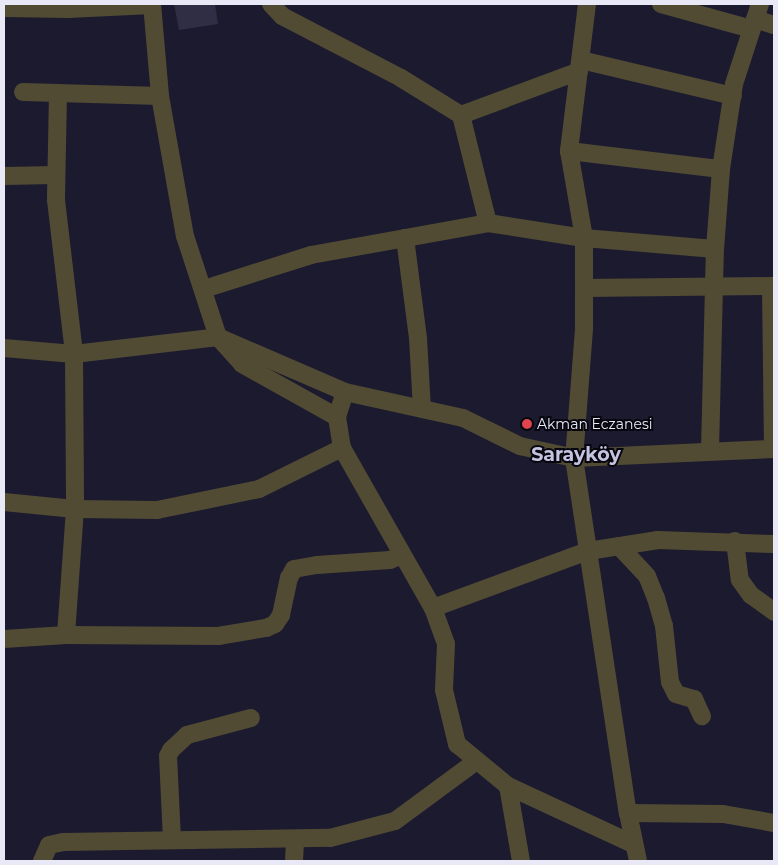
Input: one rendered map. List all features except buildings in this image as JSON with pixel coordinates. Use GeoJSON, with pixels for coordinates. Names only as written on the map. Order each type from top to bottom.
{"type":"FeatureCollection","features":[{"type":"Feature","properties":{"kind":"street"},"geometry":{"type":"LineString","coordinates":[[4,8],[68,9],[152,4],[160,96],[185,236],[204,289],[218,337],[242,364],[337,417]]}},
{"type":"Feature","properties":{"kind":"street"},"geometry":{"type":"LineString","coordinates":[[271,4],[282,16],[401,78],[461,115],[488,223]]}},
{"type":"Feature","properties":{"kind":"street"},"geometry":{"type":"LineString","coordinates":[[587,4],[569,151],[584,238],[584,288],[574,458],[628,813],[638,861]]}},
{"type":"Feature","properties":{"kind":"street"},"geometry":{"type":"LineString","coordinates":[[661,4],[756,17],[774,25]]}},
{"type":"Feature","properties":{"kind":"street"},"geometry":{"type":"LineString","coordinates":[[710,450],[715,249],[721,169],[732,96],[756,17]]}},
{"type":"Feature","properties":{"kind":"street"},"geometry":{"type":"LineString","coordinates":[[461,115],[580,66],[732,96]]}},
{"type":"Feature","properties":{"kind":"street"},"geometry":{"type":"LineString","coordinates":[[23,92],[160,96]]}},
{"type":"Feature","properties":{"kind":"street"},"geometry":{"type":"LineString","coordinates":[[58,93],[56,175],[59,242],[74,354],[75,509],[66,635]]}},
{"type":"Feature","properties":{"kind":"street"},"geometry":{"type":"LineString","coordinates":[[569,151],[721,169]]}},
{"type":"Feature","properties":{"kind":"street"},"geometry":{"type":"LineString","coordinates":[[4,176],[56,175]]}},
{"type":"Feature","properties":{"kind":"street"},"geometry":{"type":"LineString","coordinates":[[204,289],[311,255],[488,223],[584,238],[715,249]]}},
{"type":"Feature","properties":{"kind":"street"},"geometry":{"type":"LineString","coordinates":[[405,238],[418,338],[422,409]]}},
{"type":"Feature","properties":{"kind":"street"},"geometry":{"type":"LineString","coordinates":[[4,348],[74,354],[218,337],[345,392],[463,418],[520,446],[574,458],[710,450],[774,449],[772,286],[584,288]]}},
{"type":"Feature","properties":{"kind":"street"},"geometry":{"type":"LineString","coordinates":[[345,392],[337,417],[342,448],[433,608],[446,644],[444,690],[457,744],[475,762],[508,786],[633,844]]}},
{"type":"Feature","properties":{"kind":"street"},"geometry":{"type":"LineString","coordinates":[[4,502],[75,509],[157,510],[259,489],[342,448]]}},
{"type":"Feature","properties":{"kind":"street"},"geometry":{"type":"LineString","coordinates":[[433,608],[588,551],[658,540],[735,541],[774,544]]}},
{"type":"Feature","properties":{"kind":"street"},"geometry":{"type":"LineString","coordinates":[[735,541],[740,580],[751,595],[774,612]]}},
{"type":"Feature","properties":{"kind":"street"},"geometry":{"type":"LineString","coordinates":[[619,546],[647,576],[656,598],[664,626],[670,682],[676,694],[694,699],[699,703],[702,716]]}},
{"type":"Feature","properties":{"kind":"street"},"geometry":{"type":"LineString","coordinates":[[4,639],[66,635],[218,636],[266,628],[275,624],[282,615],[289,578],[294,570],[317,565],[390,560],[402,555]]}},
{"type":"Feature","properties":{"kind":"street"},"geometry":{"type":"LineString","coordinates":[[172,840],[168,756],[171,750],[187,735],[251,718]]}},
{"type":"Feature","properties":{"kind":"street"},"geometry":{"type":"LineString","coordinates":[[42,861],[49,845],[63,842],[330,838],[395,821],[475,762]]}},
{"type":"Feature","properties":{"kind":"street"},"geometry":{"type":"LineString","coordinates":[[508,786],[521,861]]}},
{"type":"Feature","properties":{"kind":"street"},"geometry":{"type":"LineString","coordinates":[[628,813],[723,814],[774,823]]}},
{"type":"Feature","properties":{"kind":"street"},"geometry":{"type":"LineString","coordinates":[[294,861],[295,840]]}},
{"type":"Feature","properties":{"kind":"place","name":"Akman Eczanesi"},"geometry":{"type":"Point","coordinates":[527,424]}},
{"type":"Feature","properties":{"kind":"district","name":"Sarayköy"},"geometry":{"type":"Point","coordinates":[576,455]}}]}
